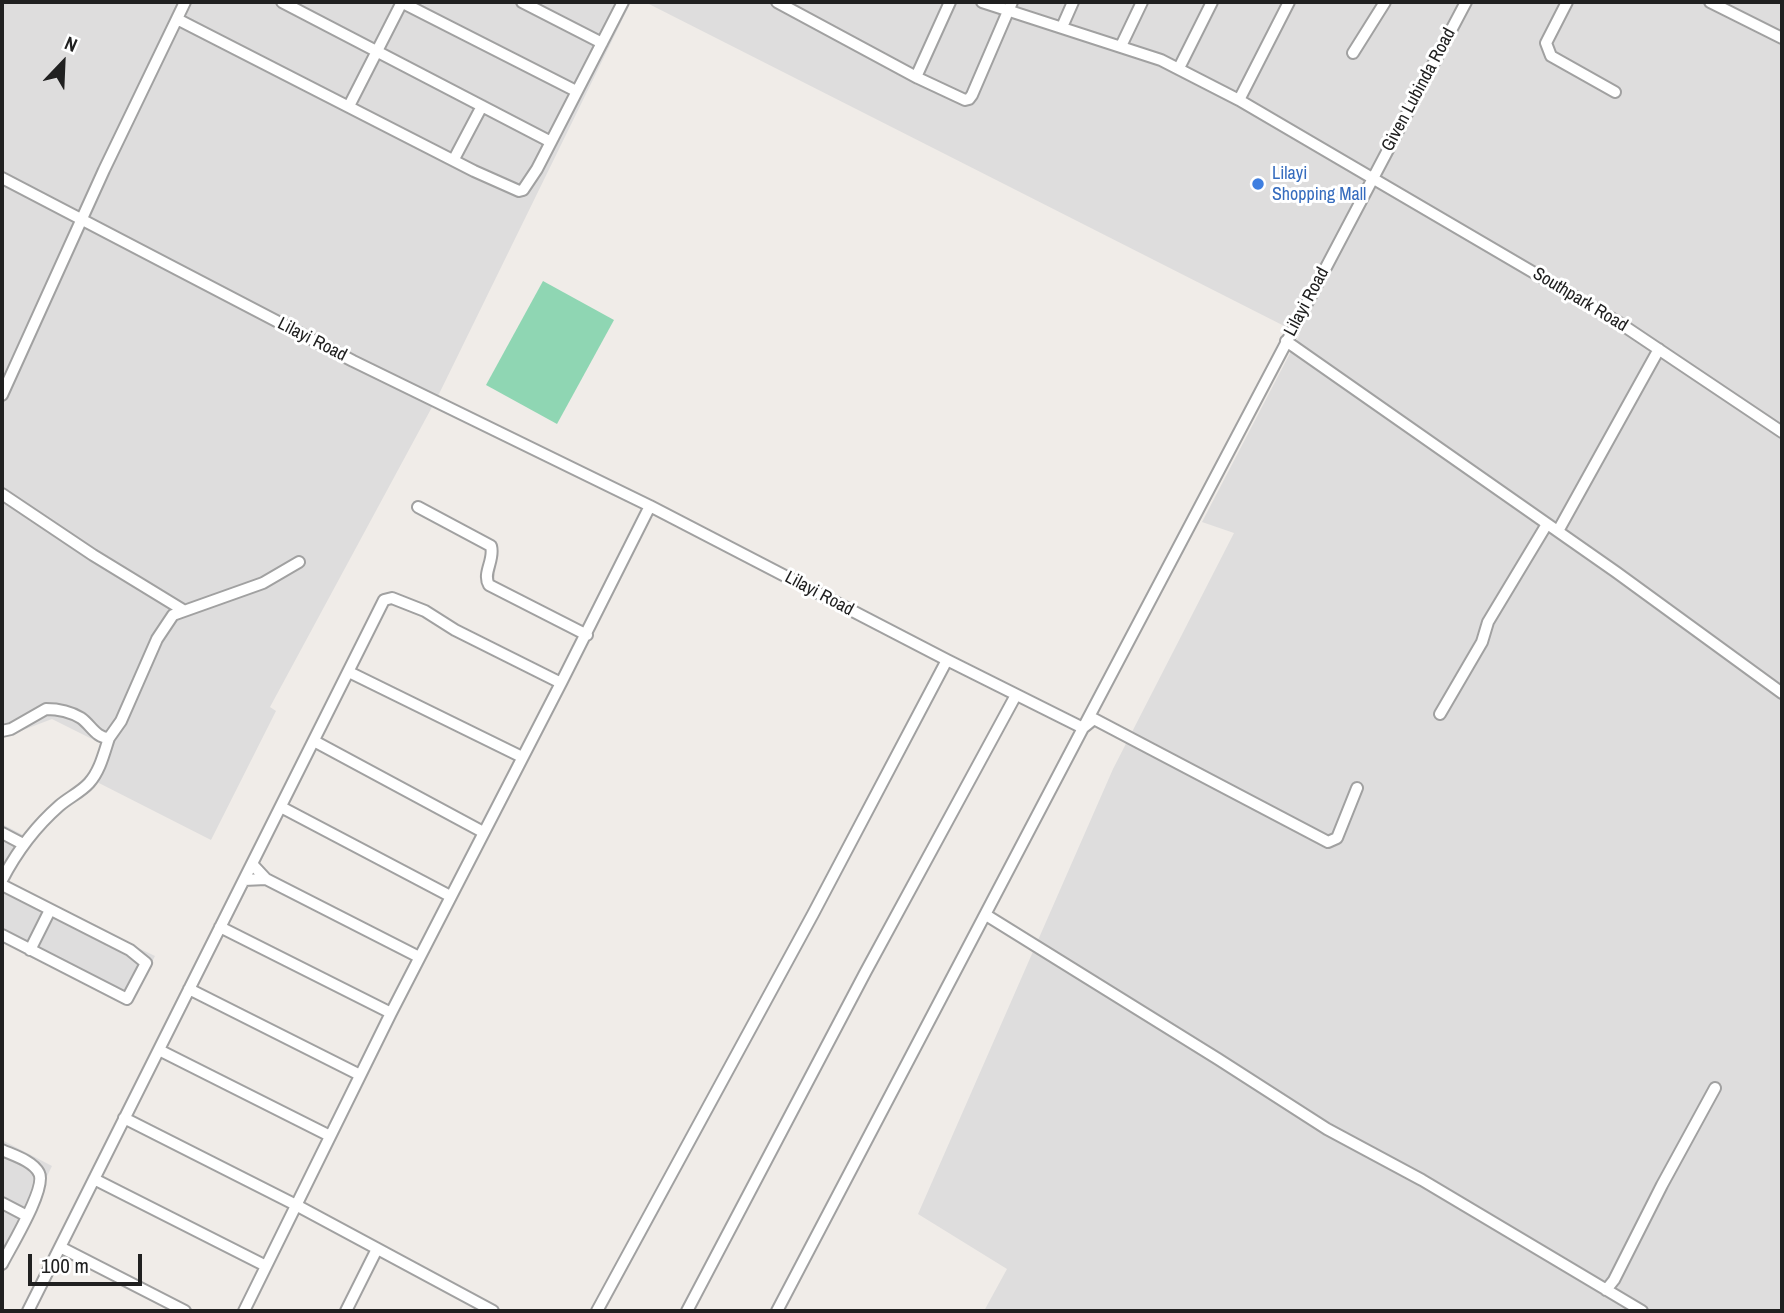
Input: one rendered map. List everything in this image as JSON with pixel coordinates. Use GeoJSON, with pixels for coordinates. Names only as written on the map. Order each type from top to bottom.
{"type":"FeatureCollection","features":[{"type":"Feature","properties":{"kind":"street"},"geometry":{"type":"LineString","coordinates":[[2,395],[81,219],[186,2]]}},
{"type":"Feature","properties":{"kind":"street"},"geometry":{"type":"LineString","coordinates":[[282,2],[551,142]]}},
{"type":"Feature","properties":{"kind":"street"},"geometry":{"type":"LineString","coordinates":[[349,106],[401,2],[576,91]]}},
{"type":"Feature","properties":{"kind":"street"},"geometry":{"type":"LineString","coordinates":[[522,2],[602,43]]}},
{"type":"Feature","properties":{"kind":"street"},"geometry":{"type":"LineString","coordinates":[[177,19],[514,190],[523,190],[551,142],[622,2]]}},
{"type":"Feature","properties":{"kind":"street"},"geometry":{"type":"LineString","coordinates":[[777,2],[916,77],[965,100],[969,99],[1010,6]]}},
{"type":"Feature","properties":{"kind":"street"},"geometry":{"type":"LineString","coordinates":[[916,77],[950,2]]}},
{"type":"Feature","properties":{"kind":"street","name":"Southpark Road"},"geometry":{"type":"LineString","coordinates":[[982,2],[1010,6],[1179,68],[1239,100],[1607,316],[1782,432]]}},
{"type":"Feature","properties":{"kind":"street"},"geometry":{"type":"LineString","coordinates":[[1062,27],[1073,2]]}},
{"type":"Feature","properties":{"kind":"street"},"geometry":{"type":"LineString","coordinates":[[1121,46],[1142,2]]}},
{"type":"Feature","properties":{"kind":"street"},"geometry":{"type":"LineString","coordinates":[[1179,68],[1212,2]]}},
{"type":"Feature","properties":{"kind":"street"},"geometry":{"type":"LineString","coordinates":[[1239,100],[1289,2]]}},
{"type":"Feature","properties":{"kind":"street"},"geometry":{"type":"LineString","coordinates":[[1353,53],[1385,2]]}},
{"type":"Feature","properties":{"kind":"street","name":"Given Lubinda Road"},"geometry":{"type":"LineString","coordinates":[[1372,178],[1466,2]]}},
{"type":"Feature","properties":{"kind":"street"},"geometry":{"type":"LineString","coordinates":[[1567,2],[1546,43],[1551,56],[1615,92]]}},
{"type":"Feature","properties":{"kind":"street"},"geometry":{"type":"LineString","coordinates":[[1710,2],[1782,38]]}},
{"type":"Feature","properties":{"kind":"street"},"geometry":{"type":"LineString","coordinates":[[453,159],[482,106]]}},
{"type":"Feature","properties":{"kind":"street","name":"Lilayi Road"},"geometry":{"type":"LineString","coordinates":[[2,179],[353,361],[650,506],[1083,728],[1372,178]]}},
{"type":"Feature","properties":{"kind":"street"},"geometry":{"type":"LineString","coordinates":[[1286,341],[1558,531],[1782,693]]}},
{"type":"Feature","properties":{"kind":"street"},"geometry":{"type":"LineString","coordinates":[[1558,531],[1659,349]]}},
{"type":"Feature","properties":{"kind":"street"},"geometry":{"type":"LineString","coordinates":[[2,494],[93,555],[183,610]]}},
{"type":"Feature","properties":{"kind":"street"},"geometry":{"type":"LineString","coordinates":[[244,1311],[419,957],[587,635],[650,506]]}},
{"type":"Feature","properties":{"kind":"street"},"geometry":{"type":"LineString","coordinates":[[418,508],[491,546],[492,556],[486,576],[489,585],[587,635]]}},
{"type":"Feature","properties":{"kind":"street"},"geometry":{"type":"LineString","coordinates":[[1440,714],[1482,642],[1488,622],[1547,524]]}},
{"type":"Feature","properties":{"kind":"street"},"geometry":{"type":"LineString","coordinates":[[2,935],[127,999],[146,963],[130,950],[2,883],[23,844],[48,816],[89,784],[99,768],[109,738],[121,720],[157,639],[173,615],[263,583],[299,562]]}},
{"type":"Feature","properties":{"kind":"street"},"geometry":{"type":"LineString","coordinates":[[28,1311],[384,600],[392,598],[425,611],[455,630],[561,682]]}},
{"type":"Feature","properties":{"kind":"street"},"geometry":{"type":"LineString","coordinates":[[597,1311],[813,914],[947,660]]}},
{"type":"Feature","properties":{"kind":"street"},"geometry":{"type":"LineString","coordinates":[[349,672],[523,757]]}},
{"type":"Feature","properties":{"kind":"street"},"geometry":{"type":"LineString","coordinates":[[687,1311],[871,962],[1016,695]]}},
{"type":"Feature","properties":{"kind":"street"},"geometry":{"type":"LineString","coordinates":[[2,731],[11,729],[46,709],[52,709],[81,718],[100,736],[109,738]]}},
{"type":"Feature","properties":{"kind":"street"},"geometry":{"type":"LineString","coordinates":[[776,1311],[1083,728],[1094,719],[1328,842],[1337,838],[1357,788]]}},
{"type":"Feature","properties":{"kind":"street"},"geometry":{"type":"LineString","coordinates":[[314,741],[483,832]]}},
{"type":"Feature","properties":{"kind":"street"},"geometry":{"type":"LineString","coordinates":[[281,807],[450,896]]}},
{"type":"Feature","properties":{"kind":"street"},"geometry":{"type":"LineString","coordinates":[[2,833],[23,844]]}},
{"type":"Feature","properties":{"kind":"street"},"geometry":{"type":"LineString","coordinates":[[252,864],[266,879],[419,957]]}},
{"type":"Feature","properties":{"kind":"street"},"geometry":{"type":"LineString","coordinates":[[244,880],[266,879]]}},
{"type":"Feature","properties":{"kind":"street"},"geometry":{"type":"LineString","coordinates":[[30,950],[50,910]]}},
{"type":"Feature","properties":{"kind":"street"},"geometry":{"type":"LineString","coordinates":[[986,915],[1327,1129],[1422,1180],[1642,1311]]}},
{"type":"Feature","properties":{"kind":"street"},"geometry":{"type":"LineString","coordinates":[[220,927],[391,1013]]}},
{"type":"Feature","properties":{"kind":"street"},"geometry":{"type":"LineString","coordinates":[[189,989],[360,1075]]}},
{"type":"Feature","properties":{"kind":"street"},"geometry":{"type":"LineString","coordinates":[[159,1050],[330,1136]]}},
{"type":"Feature","properties":{"kind":"street"},"geometry":{"type":"LineString","coordinates":[[1606,1290],[1715,1088]]}},
{"type":"Feature","properties":{"kind":"street"},"geometry":{"type":"LineString","coordinates":[[124,1118],[296,1205],[493,1311]]}},
{"type":"Feature","properties":{"kind":"street"},"geometry":{"type":"LineString","coordinates":[[2,1150],[34,1167],[41,1176],[27,1216],[3,1259]]}},
{"type":"Feature","properties":{"kind":"street"},"geometry":{"type":"LineString","coordinates":[[94,1179],[266,1266]]}},
{"type":"Feature","properties":{"kind":"street"},"geometry":{"type":"LineString","coordinates":[[2,1203],[27,1216]]}},
{"type":"Feature","properties":{"kind":"street"},"geometry":{"type":"LineString","coordinates":[[60,1247],[185,1311]]}},
{"type":"Feature","properties":{"kind":"street"},"geometry":{"type":"LineString","coordinates":[[346,1311],[377,1249]]}},
{"type":"Feature","properties":{"kind":"shaded area"},"geometry":{"type":"Polygon","coordinates":[[[2,2],[631,2],[438,396],[270,707],[276,711],[211,840],[93,780],[108,747],[52,719],[2,738],[2,2]]]}},
{"type":"Feature","properties":{"kind":"shaded area"},"geometry":{"type":"Polygon","coordinates":[[[645,2],[1782,2],[1782,1311],[984,1311],[1007,1269],[918,1214],[1113,769],[1234,533],[1202,522],[1300,334],[645,2]]]}},
{"type":"Feature","properties":{"kind":"shaded area"},"geometry":{"type":"Polygon","coordinates":[[[2,824],[29,838],[3,883],[155,956],[131,1004],[2,937],[2,824]]]}},
{"type":"Feature","properties":{"kind":"shaded area"},"geometry":{"type":"Polygon","coordinates":[[[2,1140],[52,1166],[2,1267],[2,1140]]]}},
{"type":"Feature","properties":{"kind":"green space"},"geometry":{"type":"Polygon","coordinates":[[[543,281],[614,320],[557,424],[486,385],[543,281]]]}},
{"type":"Feature","properties":{"kind":"place","name":"Lilayi Shopping Mall"},"geometry":{"type":"Point","coordinates":[1258,184]}}]}
